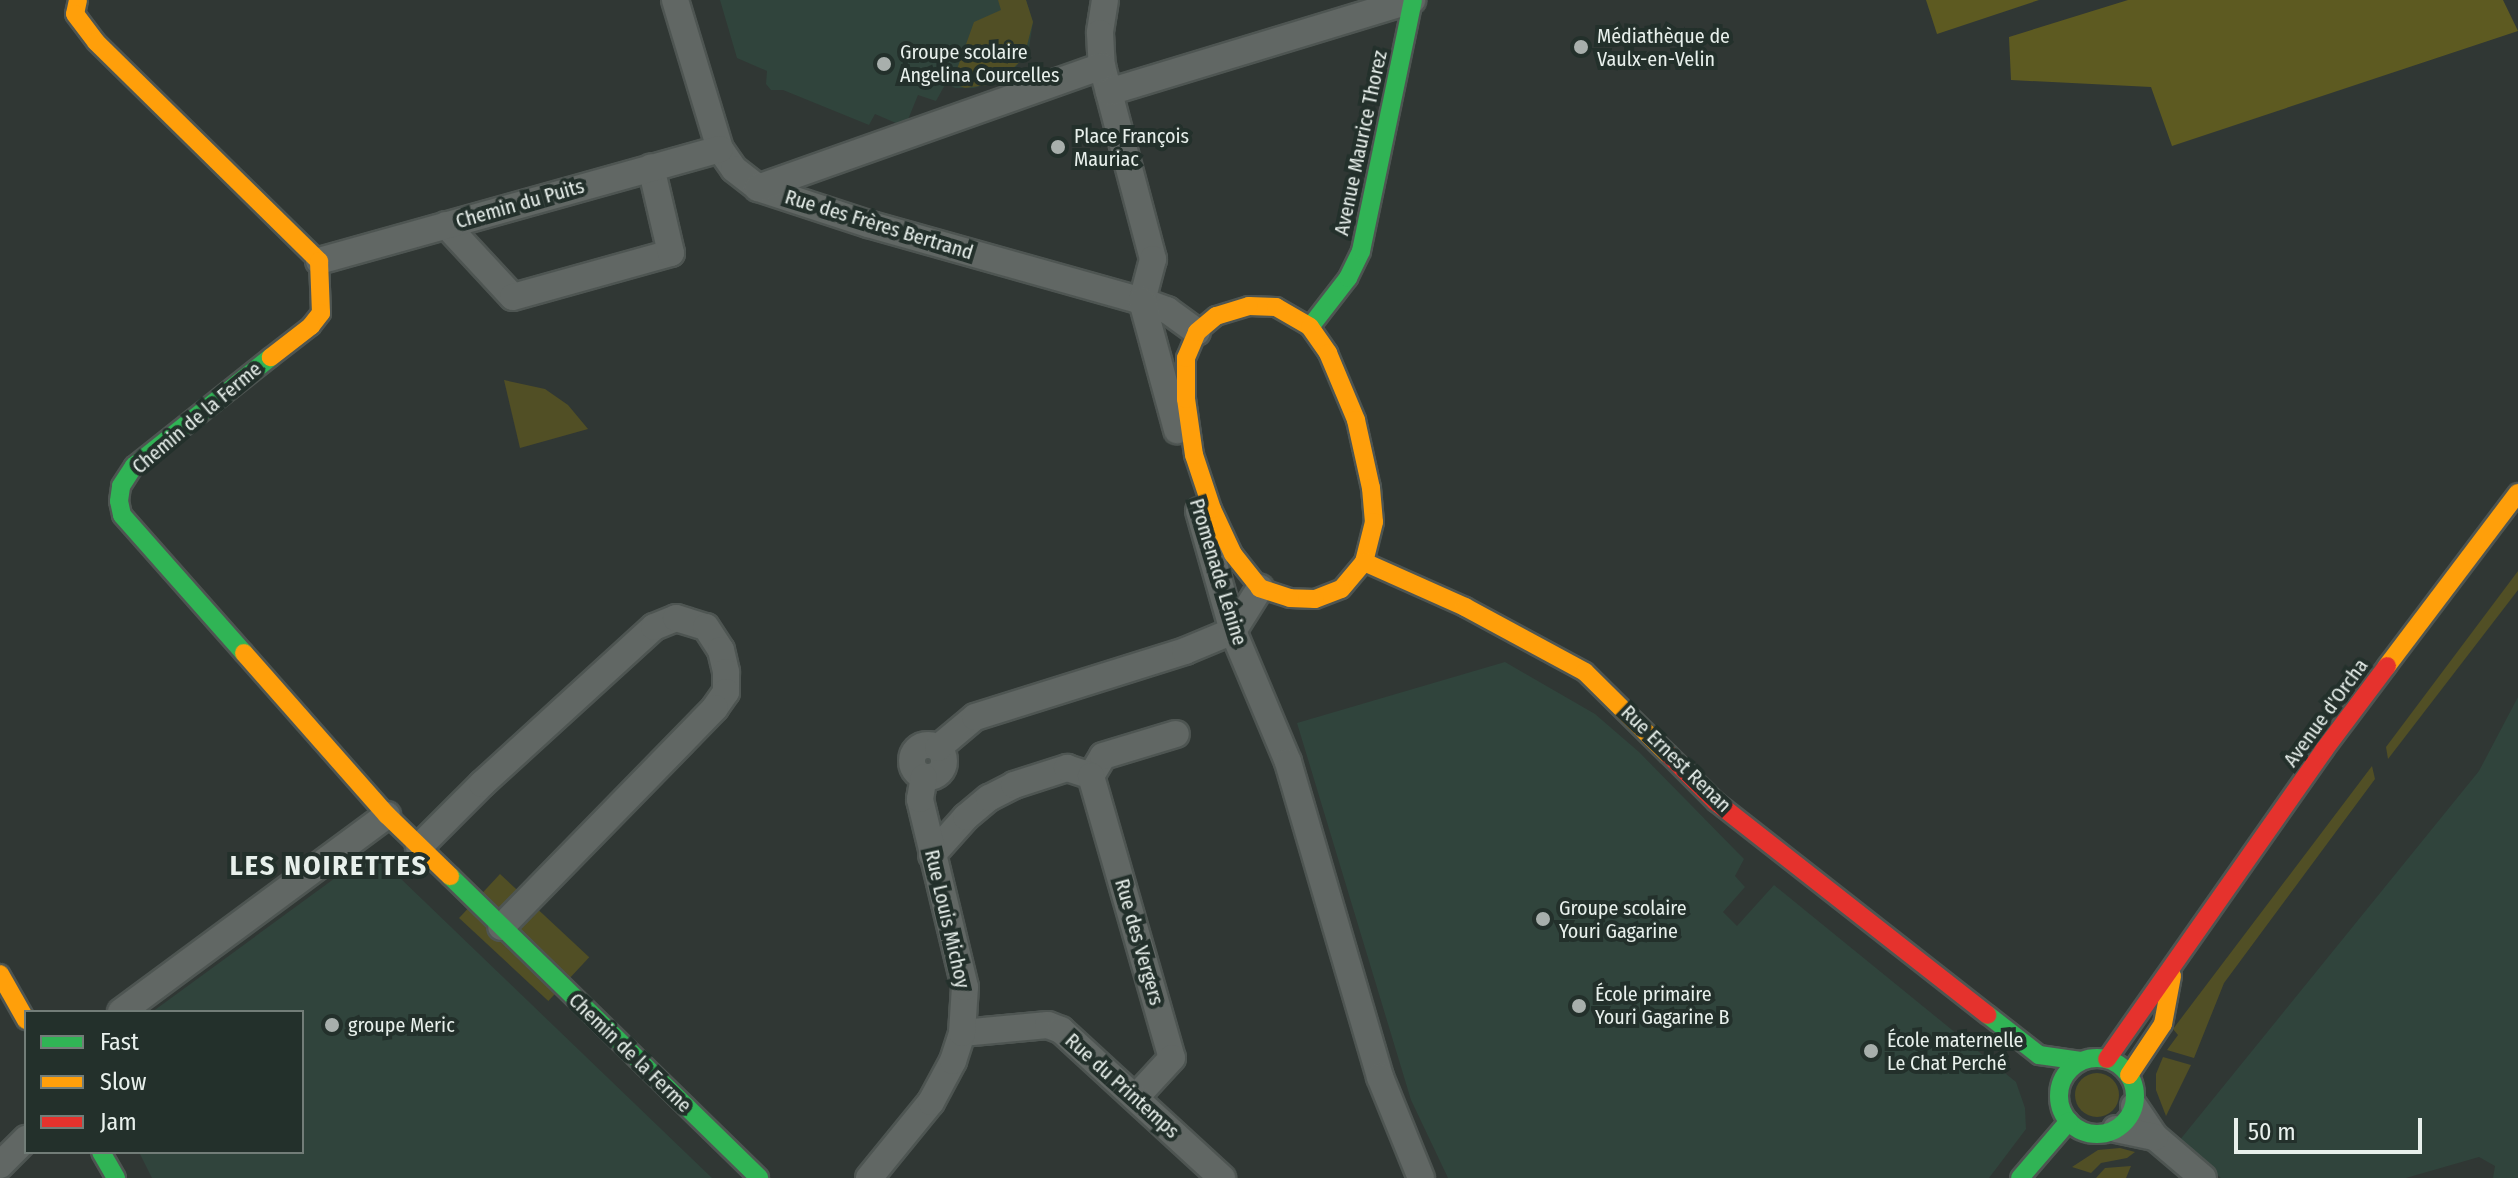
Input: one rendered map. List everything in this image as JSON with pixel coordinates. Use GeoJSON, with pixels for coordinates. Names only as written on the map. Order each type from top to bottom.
{"type":"FeatureCollection","features":[{"type":"Feature","properties":{"kind":"street"},"geometry":{"type":"LineString","coordinates":[[78,0],[75,14],[96,42],[319,261]]}},
{"type":"Feature","properties":{"kind":"street","name":"Rue des Frères Bertrand"},"geometry":{"type":"LineString","coordinates":[[675,0],[720,149],[734,169],[758,188],[868,224],[1142,301],[1167,310],[1197,332]]}},
{"type":"Feature","properties":{"kind":"street"},"geometry":{"type":"LineString","coordinates":[[1105,0],[1100,33],[1102,66],[1153,259],[1142,301]]}},
{"type":"Feature","properties":{"kind":"street"},"geometry":{"type":"LineString","coordinates":[[1109,92],[1412,0]]}},
{"type":"Feature","properties":{"kind":"street","name":"Avenue Maurice Thorez"},"geometry":{"type":"LineString","coordinates":[[1310,327],[1348,278],[1361,251],[1412,0]]}},
{"type":"Feature","properties":{"kind":"street"},"geometry":{"type":"LineString","coordinates":[[758,188],[1102,66]]}},
{"type":"Feature","properties":{"kind":"street","name":"Chemin du Puits"},"geometry":{"type":"LineString","coordinates":[[319,261],[720,149]]}},
{"type":"Feature","properties":{"kind":"street"},"geometry":{"type":"LineString","coordinates":[[446,225],[513,297],[671,253],[651,167]]}},
{"type":"Feature","properties":{"kind":"street","name":"Chemin de la Ferme"},"geometry":{"type":"LineString","coordinates":[[319,261],[321,313],[311,326],[134,466],[121,486],[119,501],[122,515],[387,815],[759,1178]]}},
{"type":"Feature","properties":{"kind":"street","name":"Promenade Lénine"},"geometry":{"type":"LineString","coordinates":[[1142,301],[1233,631],[1288,762],[1380,1077],[1421,1178]]}},
{"type":"Feature","properties":{"kind":"street"},"geometry":{"type":"LineString","coordinates":[[1249,306],[1276,307],[1310,327],[1332,363],[1356,420],[1371,488],[1374,522],[1364,562],[1341,589],[1315,599],[1290,598],[1260,588],[1233,554],[1212,509],[1194,455],[1186,399],[1186,358],[1197,332],[1216,316],[1249,306]]}},
{"type":"Feature","properties":{"kind":"street","name":"Avenue d'Orcha"},"geometry":{"type":"LineString","coordinates":[[2107,1059],[2324,750],[2518,493]]}},
{"type":"Feature","properties":{"kind":"street","name":"Rue Ernest Renan"},"geometry":{"type":"LineString","coordinates":[[1364,562],[1465,607],[1585,672],[1716,802],[2039,1055],[2055,1060],[2081,1061]]}},
{"type":"Feature","properties":{"kind":"street"},"geometry":{"type":"LineString","coordinates":[[1233,631],[1260,588]]}},
{"type":"Feature","properties":{"kind":"street"},"geometry":{"type":"LineString","coordinates":[[419,847],[482,784],[654,627],[676,618],[706,627],[721,650],[726,672],[726,692],[721,700],[501,927]]}},
{"type":"Feature","properties":{"kind":"street","name":"Rue Louis Michoy"},"geometry":{"type":"LineString","coordinates":[[869,1178],[931,1102],[953,1061],[962,1033],[965,987],[920,799],[924,777],[912,764],[915,751],[926,745],[938,748],[975,717],[1185,651],[1233,631]]}},
{"type":"Feature","properties":{"kind":"street"},"geometry":{"type":"LineString","coordinates":[[932,855],[966,817],[989,798],[1014,785],[1067,768],[1091,776],[1103,756],[1176,734]]}},
{"type":"Feature","properties":{"kind":"street","name":"Rue des Vergers"},"geometry":{"type":"LineString","coordinates":[[1091,776],[1172,1058],[1136,1097]]}},
{"type":"Feature","properties":{"kind":"street"},"geometry":{"type":"LineString","coordinates":[[124,1010],[387,815]]}},
{"type":"Feature","properties":{"kind":"street","name":"Avenue d'Orcha"},"geometry":{"type":"LineString","coordinates":[[2129,1075],[2163,1024],[2175,963]]}},
{"type":"Feature","properties":{"kind":"street"},"geometry":{"type":"LineString","coordinates":[[0,974],[24,1016]]}},
{"type":"Feature","properties":{"kind":"street","name":"Rue du Printemps"},"geometry":{"type":"LineString","coordinates":[[962,1033],[1048,1025],[1061,1030],[1222,1178]]}},
{"type":"Feature","properties":{"kind":"street","name":"Rue Ernest Renan"},"geometry":{"type":"LineString","coordinates":[[2039,1055],[2059,1089]]}},
{"type":"Feature","properties":{"kind":"street"},"geometry":{"type":"LineString","coordinates":[[2107,1059],[2129,1075],[2135,1095],[2134,1106],[2116,1129],[2080,1140],[2060,1106],[2059,1089],[2070,1068],[2081,1061],[2107,1059]]}},
{"type":"Feature","properties":{"kind":"street"},"geometry":{"type":"LineString","coordinates":[[2134,1106],[2155,1137],[2203,1178]]}},
{"type":"Feature","properties":{"kind":"street"},"geometry":{"type":"LineString","coordinates":[[2020,1178],[2069,1121]]}},
{"type":"Feature","properties":{"kind":"street"},"geometry":{"type":"LineString","coordinates":[[2116,1129],[2155,1137]]}},
{"type":"Feature","properties":{"kind":"street"},"geometry":{"type":"LineString","coordinates":[[0,1165],[24,1141]]}},
{"type":"Feature","properties":{"kind":"street"},"geometry":{"type":"LineString","coordinates":[[102,1154],[116,1178]]}},
{"type":"Feature","properties":{"kind":"shaded area","name":"Groupe scolaire Angelina Courcelles"},"geometry":{"type":"Polygon","coordinates":[[[720,0],[1026,0],[1033,22],[1029,48],[1003,79],[974,88],[955,88],[946,83],[936,101],[918,95],[905,127],[875,114],[869,125],[783,90],[771,90],[766,84],[767,71],[737,58],[720,0]]]}},
{"type":"Feature","properties":{"kind":"shaded area"},"geometry":{"type":"Polygon","coordinates":[[[998,0],[1026,0],[1033,22],[1024,57],[1003,79],[987,85],[965,88],[952,83],[974,22],[1001,10],[998,0]]]}},
{"type":"Feature","properties":{"kind":"shaded area"},"geometry":{"type":"Polygon","coordinates":[[[1926,0],[2039,0],[1937,34],[1926,0]]]}},
{"type":"Feature","properties":{"kind":"shaded area"},"geometry":{"type":"Polygon","coordinates":[[[2128,0],[2503,0],[2518,31],[2172,146],[2151,87],[2011,80],[2009,37],[2128,0]]]}},
{"type":"Feature","properties":{"kind":"shaded area"},"geometry":{"type":"Polygon","coordinates":[[[504,380],[545,389],[568,405],[588,429],[520,448],[504,380]]]}},
{"type":"Feature","properties":{"kind":"shaded area"},"geometry":{"type":"Polygon","coordinates":[[[2518,571],[2518,590],[2388,759],[2386,747],[2518,571]]]}},
{"type":"Feature","properties":{"kind":"shaded area","name":"Groupe scolaire Youri Gagarine"},"geometry":{"type":"Polygon","coordinates":[[[1505,662],[1595,714],[1639,752],[1744,859],[1735,876],[1745,887],[1723,912],[1737,926],[1774,885],[2016,1082],[2025,1108],[2026,1129],[1989,1178],[1448,1178],[1411,1100],[1297,723],[1505,662]]]}},
{"type":"Feature","properties":{"kind":"shaded area"},"geometry":{"type":"Polygon","coordinates":[[[2518,697],[2518,1178],[2493,1178],[2495,1166],[2479,1157],[2406,1178],[2221,1178],[2179,1141],[2479,771],[2518,697]]]}},
{"type":"Feature","properties":{"kind":"shaded area"},"geometry":{"type":"Polygon","coordinates":[[[2372,766],[2375,779],[2224,983],[2194,1058],[2167,1050],[2178,1035],[2173,1029],[2372,766]]]}},
{"type":"Feature","properties":{"kind":"shaded area"},"geometry":{"type":"Polygon","coordinates":[[[372,851],[712,1178],[152,1178],[140,1154],[304,1154],[304,1010],[155,1010],[372,851]]]}},
{"type":"Feature","properties":{"kind":"shaded area"},"geometry":{"type":"Polygon","coordinates":[[[500,874],[589,957],[548,1001],[459,918],[500,874]]]}},
{"type":"Feature","properties":{"kind":"shaded area"},"geometry":{"type":"Polygon","coordinates":[[[2163,1057],[2191,1065],[2166,1116],[2156,1090],[2156,1074],[2163,1057]]]}},
{"type":"Feature","properties":{"kind":"shaded area"},"geometry":{"type":"Polygon","coordinates":[[[2097,1073],[2113,1079],[2119,1095],[2113,1111],[2097,1117],[2081,1111],[2075,1095],[2081,1079],[2097,1073]]]}},
{"type":"Feature","properties":{"kind":"shaded area"},"geometry":{"type":"Polygon","coordinates":[[[2120,1148],[2135,1152],[2127,1158],[2101,1163],[2091,1173],[2072,1167],[2098,1150],[2120,1148]]]}},
{"type":"Feature","properties":{"kind":"shaded area"},"geometry":{"type":"Polygon","coordinates":[[[2131,1166],[2126,1178],[2096,1178],[2105,1168],[2131,1166]]]}},
{"type":"Feature","properties":{"kind":"traffic: fast"},"geometry":{"type":"LineString","coordinates":[[1310,327],[1348,278],[1361,251],[1413,0]]}},
{"type":"Feature","properties":{"kind":"traffic: fast"},"geometry":{"type":"LineString","coordinates":[[244,653],[122,515],[119,501],[121,486],[134,466],[271,357]]}},
{"type":"Feature","properties":{"kind":"traffic: fast"},"geometry":{"type":"LineString","coordinates":[[450,876],[759,1178]]}},
{"type":"Feature","properties":{"kind":"traffic: fast"},"geometry":{"type":"LineString","coordinates":[[1988,1015],[2039,1055],[2081,1061]]}},
{"type":"Feature","properties":{"kind":"traffic: fast"},"geometry":{"type":"LineString","coordinates":[[2097,1058],[2111,1061],[2124,1069],[2132,1082],[2135,1096],[2132,1110],[2124,1123],[2111,1131],[2097,1134],[2083,1131],[2070,1123],[2062,1110],[2059,1096],[2062,1082],[2070,1069],[2083,1061],[2097,1058]]}},
{"type":"Feature","properties":{"kind":"traffic: fast"},"geometry":{"type":"LineString","coordinates":[[2020,1178],[2069,1121]]}},
{"type":"Feature","properties":{"kind":"traffic: fast"},"geometry":{"type":"LineString","coordinates":[[102,1154],[116,1178]]}},
{"type":"Feature","properties":{"kind":"traffic: slow"},"geometry":{"type":"LineString","coordinates":[[78,0],[75,14],[96,42],[319,261],[321,313],[311,326],[271,357]]}},
{"type":"Feature","properties":{"kind":"traffic: slow"},"geometry":{"type":"LineString","coordinates":[[1249,306],[1276,307],[1310,327],[1328,353],[1356,420],[1371,488],[1374,522],[1364,562],[1341,589],[1315,599],[1290,598],[1260,588],[1233,554],[1212,509],[1194,455],[1186,399],[1186,358],[1197,332],[1216,316],[1249,306]]}},
{"type":"Feature","properties":{"kind":"traffic: slow"},"geometry":{"type":"LineString","coordinates":[[2387,666],[2518,493]]}},
{"type":"Feature","properties":{"kind":"traffic: slow"},"geometry":{"type":"LineString","coordinates":[[1364,562],[1465,607],[1585,672],[1668,754]]}},
{"type":"Feature","properties":{"kind":"traffic: slow"},"geometry":{"type":"LineString","coordinates":[[244,653],[387,815],[450,876]]}},
{"type":"Feature","properties":{"kind":"traffic: slow"},"geometry":{"type":"LineString","coordinates":[[0,974],[24,1016]]}},
{"type":"Feature","properties":{"kind":"traffic: slow"},"geometry":{"type":"LineString","coordinates":[[2129,1075],[2163,1024],[2172,976]]}},
{"type":"Feature","properties":{"kind":"traffic: jam"},"geometry":{"type":"LineString","coordinates":[[2107,1059],[2324,750],[2387,666]]}},
{"type":"Feature","properties":{"kind":"traffic: jam"},"geometry":{"type":"LineString","coordinates":[[1668,754],[1716,802],[1988,1015]]}},
{"type":"Feature","properties":{"kind":"place","name":"Médiathèque de Vaulx-en-Velin"},"geometry":{"type":"Point","coordinates":[1581,47]}},
{"type":"Feature","properties":{"kind":"place","name":"Groupe scolaire Angelina Courcelles"},"geometry":{"type":"Point","coordinates":[884,64]}},
{"type":"Feature","properties":{"kind":"place","name":"Place François Mauriac"},"geometry":{"type":"Point","coordinates":[1058,147]}},
{"type":"Feature","properties":{"kind":"place","name":"Groupe scolaire Youri Gagarine"},"geometry":{"type":"Point","coordinates":[1543,919]}},
{"type":"Feature","properties":{"kind":"place","name":"École primaire Youri Gagarine B"},"geometry":{"type":"Point","coordinates":[1579,1006]}},
{"type":"Feature","properties":{"kind":"place","name":"groupe Meric"},"geometry":{"type":"Point","coordinates":[332,1025]}},
{"type":"Feature","properties":{"kind":"place","name":"École maternelle Le Chat Perché"},"geometry":{"type":"Point","coordinates":[1871,1051]}},
{"type":"Feature","properties":{"kind":"district","name":"LES NOIRETTES"},"geometry":{"type":"Point","coordinates":[329,866]}}]}
